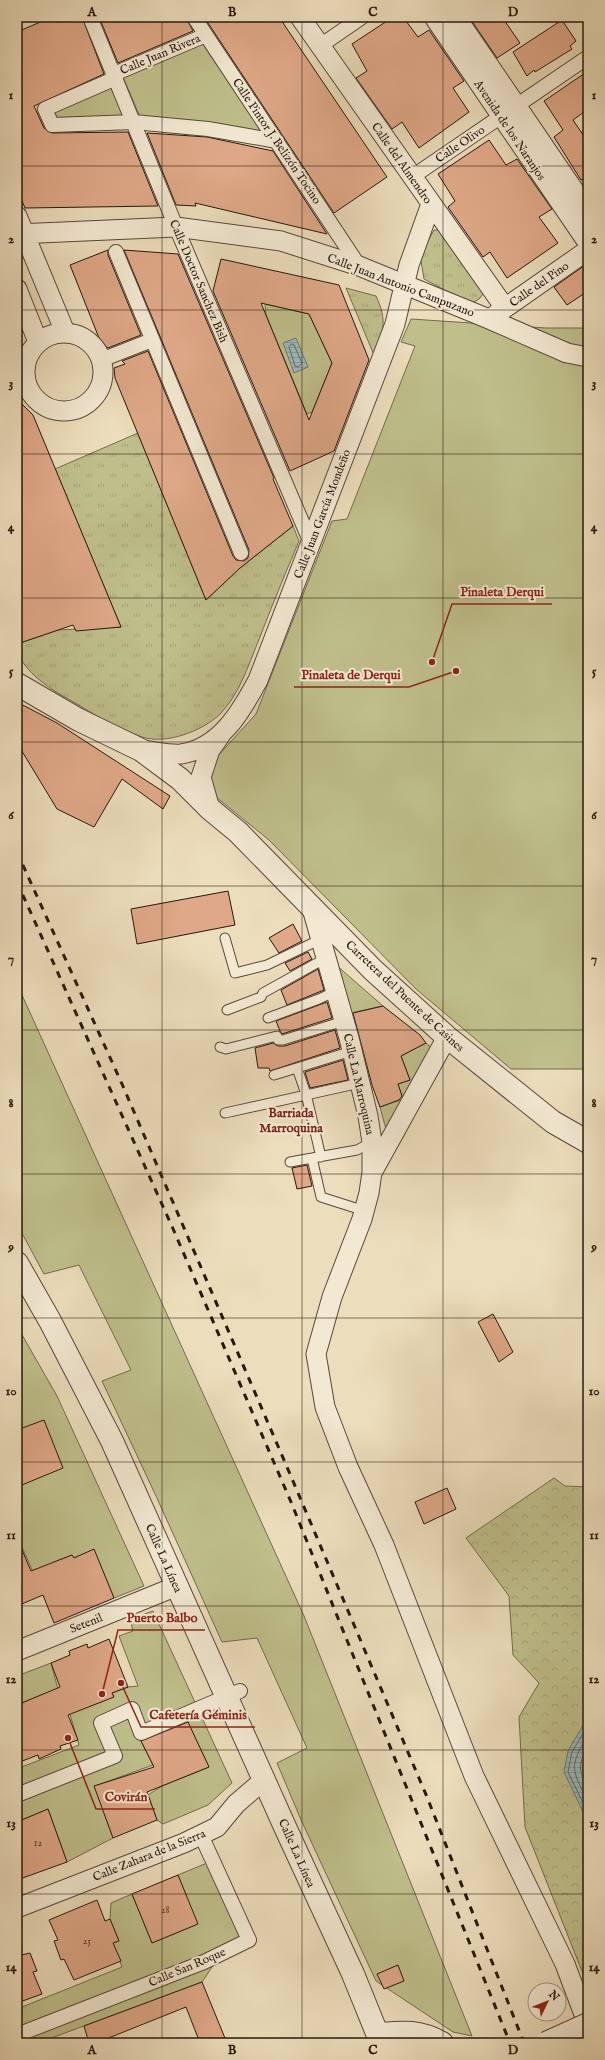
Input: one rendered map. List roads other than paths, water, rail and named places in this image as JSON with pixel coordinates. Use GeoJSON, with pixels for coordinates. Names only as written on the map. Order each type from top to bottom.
{"type":"FeatureCollection","features":[{"type":"Feature","properties":{"kind":"street","name":"Calle Doctor Sanchez Bish"},"geometry":{"type":"LineString","coordinates":[[90,17],[176,227],[311,543]]}},
{"type":"Feature","properties":{"kind":"street","name":"Calle Pintor J. Belizón Tocino"},"geometry":{"type":"LineString","coordinates":[[194,17],[359,266]]}},
{"type":"Feature","properties":{"kind":"street","name":"Calle del Almendro"},"geometry":{"type":"LineString","coordinates":[[300,17],[505,308]]}},
{"type":"Feature","properties":{"kind":"street"},"geometry":{"type":"LineString","coordinates":[[320,46],[362,17]]}},
{"type":"Feature","properties":{"kind":"street","name":"Avenida de los Naranjos"},"geometry":{"type":"LineString","coordinates":[[434,17],[588,211]]}},
{"type":"Feature","properties":{"kind":"street","name":"Avenida de los Naranjos"},"geometry":{"type":"LineString","coordinates":[[456,17],[508,111],[588,243]]}},
{"type":"Feature","properties":{"kind":"street","name":"Calle Juan Rivera"},"geometry":{"type":"LineString","coordinates":[[134,122],[52,125],[45,109],[206,35]]}},
{"type":"Feature","properties":{"kind":"street","name":"Calle Olivo"},"geometry":{"type":"LineString","coordinates":[[412,177],[588,57]]}},
{"type":"Feature","properties":{"kind":"street"},"geometry":{"type":"LineString","coordinates":[[134,122],[208,129],[277,141]]}},
{"type":"Feature","properties":{"kind":"street","name":"Calle Juan García Mondeño"},"geometry":{"type":"LineString","coordinates":[[141,750],[180,754],[198,748],[221,734],[237,716],[258,680],[395,324],[404,284],[415,247],[431,204]]}},
{"type":"Feature","properties":{"kind":"street"},"geometry":{"type":"LineString","coordinates":[[17,216],[21,234],[65,332]]}},
{"type":"Feature","properties":{"kind":"street","name":"Calle Juan Antonio Campuzano"},"geometry":{"type":"LineString","coordinates":[[21,234],[176,227],[281,241],[359,266],[489,319],[567,353],[588,357]]}},
{"type":"Feature","properties":{"kind":"street","name":"Calle del Pino"},"geometry":{"type":"LineString","coordinates":[[489,319],[588,250]]}},
{"type":"Feature","properties":{"kind":"street"},"geometry":{"type":"LineString","coordinates":[[116,252],[241,553]]}},
{"type":"Feature","properties":{"kind":"street"},"geometry":{"type":"LineString","coordinates":[[17,289],[38,342]]}},
{"type":"Feature","properties":{"kind":"street"},"geometry":{"type":"LineString","coordinates":[[65,332],[77,335],[87,340],[96,349],[101,360],[103,373],[101,386],[94,398],[84,406],[71,411],[58,411],[45,407],[34,399],[27,388],[24,375],[25,363],[30,351],[38,342],[55,333],[65,332]]}},
{"type":"Feature","properties":{"kind":"street"},"geometry":{"type":"LineString","coordinates":[[101,360],[152,340]]}},
{"type":"Feature","properties":{"kind":"street","name":"Calle Juan García Mondeño"},"geometry":{"type":"LineString","coordinates":[[17,684],[79,720],[141,750],[180,779],[210,809],[238,832]]}},
{"type":"Feature","properties":{"kind":"street"},"geometry":{"type":"LineString","coordinates":[[210,809],[201,777],[210,750],[221,734]]}},
{"type":"Feature","properties":{"kind":"street"},"geometry":{"type":"LineString","coordinates":[[180,754],[180,779],[191,775],[204,765]]}},
{"type":"Feature","properties":{"kind":"street","name":"Carretera del Puente de Casines"},"geometry":{"type":"LineString","coordinates":[[238,832],[373,970],[447,1037],[553,1122],[588,1142]]}},
{"type":"Feature","properties":{"kind":"street","name":"Calle La Marroquina"},"geometry":{"type":"LineString","coordinates":[[311,905],[352,1051],[372,1142],[372,1172],[365,1211],[332,1297],[316,1354],[325,1407],[348,1467],[384,1546],[474,1776],[565,1964],[588,2024]]}},
{"type":"Feature","properties":{"kind":"street"},"geometry":{"type":"LineString","coordinates":[[372,1172],[447,1037]]}},
{"type":"Feature","properties":{"kind":"street","name":"Calle La Línea"},"geometry":{"type":"LineString","coordinates":[[17,1263],[84,1384],[177,1586],[234,1694],[264,1779],[353,1974],[377,2040]]}},
{"type":"Feature","properties":{"kind":"street","name":"Setenil"},"geometry":{"type":"LineString","coordinates":[[17,1651],[177,1586]]}},
{"type":"Feature","properties":{"kind":"street"},"geometry":{"type":"LineString","coordinates":[[17,1794],[115,1756],[102,1723],[132,1709],[141,1732],[234,1694]]}},
{"type":"Feature","properties":{"kind":"street","name":"Calle Zahara de la Sierra"},"geometry":{"type":"LineString","coordinates":[[17,1908],[201,1835],[217,1827],[236,1804],[264,1779]]}},
{"type":"Feature","properties":{"kind":"street","name":"Calle San Roque"},"geometry":{"type":"LineString","coordinates":[[17,2035],[204,1962],[249,1940],[201,1835]]}},
{"type":"Feature","properties":{"kind":"street"},"geometry":{"type":"LineString","coordinates":[[546,2043],[588,2024]]}},
{"type":"Feature","properties":{"kind":"street"},"geometry":{"type":"LineString","coordinates":[[377,2040],[407,2032],[427,2035],[442,2043]]}},
{"type":"Feature","properties":{"kind":"lane"},"geometry":{"type":"LineString","coordinates":[[225,938],[235,973],[267,965],[321,939]]}},
{"type":"Feature","properties":{"kind":"lane"},"geometry":{"type":"LineString","coordinates":[[226,1010],[261,997],[263,993],[326,958]]}},
{"type":"Feature","properties":{"kind":"lane"},"geometry":{"type":"LineString","coordinates":[[268,1018],[336,991]]}},
{"type":"Feature","properties":{"kind":"lane"},"geometry":{"type":"LineString","coordinates":[[220,1047],[226,1049],[277,1036],[278,1040],[283,1040],[344,1021]]}},
{"type":"Feature","properties":{"kind":"lane"},"geometry":{"type":"LineString","coordinates":[[274,1075],[352,1051]]}},
{"type":"Feature","properties":{"kind":"lane"},"geometry":{"type":"LineString","coordinates":[[297,1068],[306,1094],[317,1158],[321,1197],[365,1211]]}},
{"type":"Feature","properties":{"kind":"lane"},"geometry":{"type":"LineString","coordinates":[[225,1113],[360,1083]]}},
{"type":"Feature","properties":{"kind":"lane"},"geometry":{"type":"LineString","coordinates":[[290,1162],[357,1150],[372,1142]]}},
{"type":"Feature","properties":{"kind":"water"},"geometry":{"type":"Polygon","coordinates":[[[296,338],[308,367],[294,373],[283,343],[296,338]]]}},
{"type":"Feature","properties":{"kind":"water"},"geometry":{"type":"Polygon","coordinates":[[[586,1720],[588,1721],[588,1818],[584,1814],[564,1772],[568,1751],[586,1720]]]}},
{"type":"Feature","properties":{"kind":"railway"},"geometry":{"type":"LineString","coordinates":[[17,852],[122,1084],[287,1467],[427,1797],[524,2043]]}},
{"type":"Feature","properties":{"kind":"railway"},"geometry":{"type":"LineString","coordinates":[[17,882],[174,1231],[291,1502],[510,2043]]}},
{"type":"Feature","properties":{"kind":"place","name":"Pinaleta Derqui"},"geometry":{"type":"Point","coordinates":[432,662]}},
{"type":"Feature","properties":{"kind":"place","name":"Pinaleta de Derqui"},"geometry":{"type":"Point","coordinates":[456,671]}},
{"type":"Feature","properties":{"kind":"place","name":"Cafetería Géminis"},"geometry":{"type":"Point","coordinates":[121,1683]}},
{"type":"Feature","properties":{"kind":"place","name":"Puerto Balbo"},"geometry":{"type":"Point","coordinates":[102,1694]}},
{"type":"Feature","properties":{"kind":"place","name":"Covirán"},"geometry":{"type":"Point","coordinates":[68,1738]}},
{"type":"Feature","properties":{"kind":"district","name":"Barriada Marroquina"},"geometry":{"type":"Point","coordinates":[291,1120]}}]}
